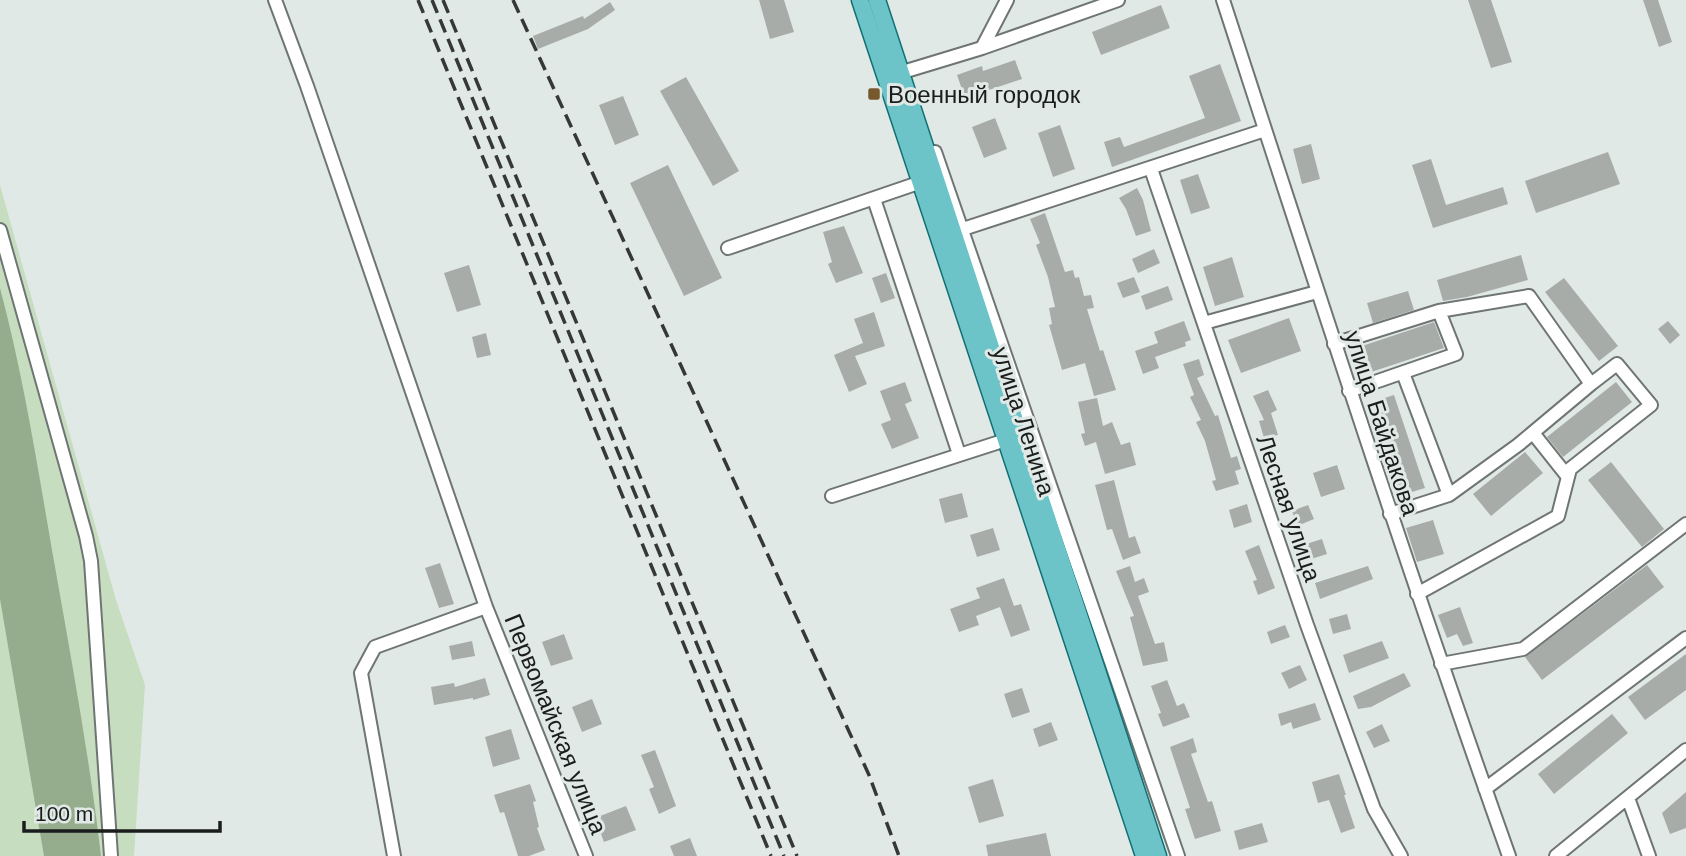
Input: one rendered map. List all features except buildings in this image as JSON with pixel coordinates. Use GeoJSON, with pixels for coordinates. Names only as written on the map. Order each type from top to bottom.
{"type":"FeatureCollection","features":[{"type":"Feature","properties":{"kind":"main road","name":"улица Ленина"},"geometry":{"type":"LineString","coordinates":[[860,0],[893,75],[928,180],[1013,438],[1144,856]]}},
{"type":"Feature","properties":{"kind":"main road","name":"улица Ленина"},"geometry":{"type":"LineString","coordinates":[[877,0],[893,75]]}},
{"type":"Feature","properties":{"kind":"main road","name":"улица Ленина"},"geometry":{"type":"LineString","coordinates":[[1013,438],[1158,856]]}},
{"type":"Feature","properties":{"kind":"street","name":"Первомайская улица"},"geometry":{"type":"LineString","coordinates":[[275,0],[486,607],[586,856]]}},
{"type":"Feature","properties":{"kind":"street"},"geometry":{"type":"LineString","coordinates":[[982,48],[1007,0]]}},
{"type":"Feature","properties":{"kind":"street"},"geometry":{"type":"LineString","coordinates":[[893,75],[982,48],[1118,0]]}},
{"type":"Feature","properties":{"kind":"street","name":"улица Байдакова"},"geometry":{"type":"LineString","coordinates":[[1223,0],[1349,391],[1509,856]]}},
{"type":"Feature","properties":{"kind":"street","name":"улица Ленина"},"geometry":{"type":"LineString","coordinates":[[923,121],[963,229],[1178,856]]}},
{"type":"Feature","properties":{"kind":"street"},"geometry":{"type":"LineString","coordinates":[[963,229],[1265,130]]}},
{"type":"Feature","properties":{"kind":"street","name":"Лесная улица"},"geometry":{"type":"LineString","coordinates":[[1152,169],[1307,625],[1374,809],[1401,856]]}},
{"type":"Feature","properties":{"kind":"street"},"geometry":{"type":"LineString","coordinates":[[728,248],[928,180]]}},
{"type":"Feature","properties":{"kind":"street"},"geometry":{"type":"LineString","coordinates":[[874,199],[959,454]]}},
{"type":"Feature","properties":{"kind":"street"},"geometry":{"type":"LineString","coordinates":[[0,230],[91,561],[111,856]]}},
{"type":"Feature","properties":{"kind":"street"},"geometry":{"type":"LineString","coordinates":[[1204,323],[1317,292]]}},
{"type":"Feature","properties":{"kind":"street"},"geometry":{"type":"LineString","coordinates":[[1334,344],[1439,311],[1529,296],[1591,384]]}},
{"type":"Feature","properties":{"kind":"street"},"geometry":{"type":"LineString","coordinates":[[1349,391],[1456,354],[1439,311]]}},
{"type":"Feature","properties":{"kind":"street"},"geometry":{"type":"LineString","coordinates":[[1390,513],[1449,495],[1532,433],[1617,364],[1651,405],[1570,469],[1558,516],[1417,594]]}},
{"type":"Feature","properties":{"kind":"street"},"geometry":{"type":"LineString","coordinates":[[1403,373],[1449,495]]}},
{"type":"Feature","properties":{"kind":"street"},"geometry":{"type":"LineString","coordinates":[[1532,433],[1568,477]]}},
{"type":"Feature","properties":{"kind":"street"},"geometry":{"type":"LineString","coordinates":[[832,496],[1013,438]]}},
{"type":"Feature","properties":{"kind":"street"},"geometry":{"type":"LineString","coordinates":[[1441,664],[1523,649],[1686,524]]}},
{"type":"Feature","properties":{"kind":"street"},"geometry":{"type":"LineString","coordinates":[[394,856],[360,673],[376,647],[486,607]]}},
{"type":"Feature","properties":{"kind":"street"},"geometry":{"type":"LineString","coordinates":[[1485,789],[1686,638]]}},
{"type":"Feature","properties":{"kind":"street"},"geometry":{"type":"LineString","coordinates":[[1556,856],[1686,750]]}},
{"type":"Feature","properties":{"kind":"street"},"geometry":{"type":"LineString","coordinates":[[1628,798],[1648,856]]}},
{"type":"Feature","properties":{"kind":"green space"},"geometry":{"type":"Polygon","coordinates":[[[0,185],[116,600],[145,685],[134,856],[0,856],[0,185]]]}},
{"type":"Feature","properties":{"kind":"green space"},"geometry":{"type":"Polygon","coordinates":[[[0,288],[35,452],[79,703],[101,856],[44,856],[0,599],[0,288]]]}},
{"type":"Feature","properties":{"kind":"railway"},"geometry":{"type":"LineString","coordinates":[[418,0],[771,856]]}},
{"type":"Feature","properties":{"kind":"railway"},"geometry":{"type":"LineString","coordinates":[[432,0],[784,856]]}},
{"type":"Feature","properties":{"kind":"railway"},"geometry":{"type":"LineString","coordinates":[[443,0],[797,856]]}},
{"type":"Feature","properties":{"kind":"railway"},"geometry":{"type":"LineString","coordinates":[[513,0],[869,775],[899,856]]}},
{"type":"Feature","properties":{"kind":"place","name":"Военный городок"},"geometry":{"type":"Point","coordinates":[874,94]}}]}
